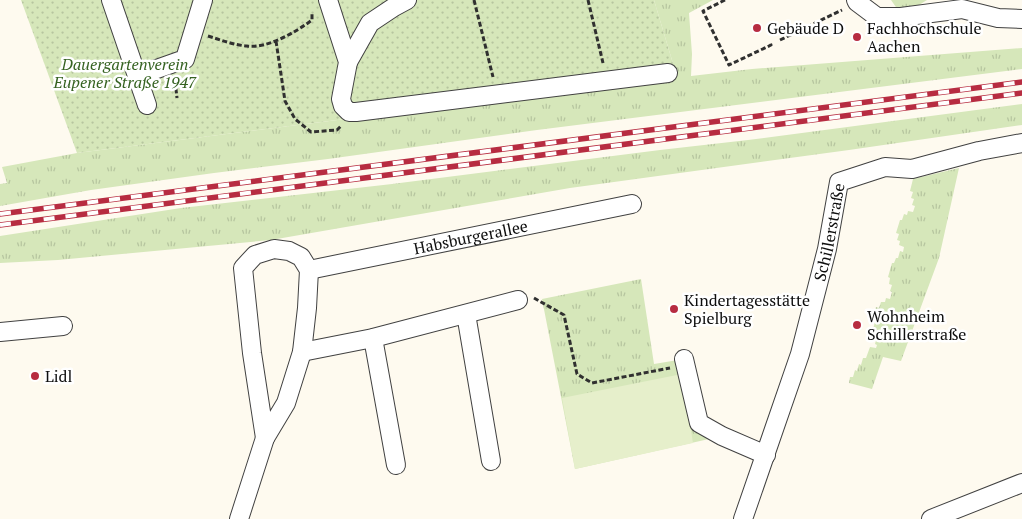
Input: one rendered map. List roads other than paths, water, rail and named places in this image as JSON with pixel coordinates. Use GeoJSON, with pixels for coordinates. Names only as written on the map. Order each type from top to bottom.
{"type":"FeatureCollection","features":[{"type":"Feature","properties":{"kind":"street"},"geometry":{"type":"LineString","coordinates":[[111,0],[147,105]]}},
{"type":"Feature","properties":{"kind":"street"},"geometry":{"type":"LineString","coordinates":[[137,76],[185,59],[203,0]]}},
{"type":"Feature","properties":{"kind":"street"},"geometry":{"type":"LineString","coordinates":[[408,0],[370,23],[348,62],[340,99],[342,106],[349,112],[668,73]]}},
{"type":"Feature","properties":{"kind":"street"},"geometry":{"type":"LineString","coordinates":[[925,14],[947,0]]}},
{"type":"Feature","properties":{"kind":"street"},"geometry":{"type":"LineString","coordinates":[[856,1],[877,16],[900,17],[962,9],[998,18],[1022,19]]}},
{"type":"Feature","properties":{"kind":"street"},"geometry":{"type":"LineString","coordinates":[[320,3],[348,62]]}},
{"type":"Feature","properties":{"kind":"street","name":"Schillerstraße"},"geometry":{"type":"LineString","coordinates":[[743,519],[800,354],[827,249],[839,182],[885,167],[912,169],[979,151],[1022,143]]}},
{"type":"Feature","properties":{"kind":"street","name":"Habsburgerallee"},"geometry":{"type":"LineString","coordinates":[[309,270],[632,204]]}},
{"type":"Feature","properties":{"kind":"street"},"geometry":{"type":"LineString","coordinates":[[240,519],[265,438],[286,403],[302,352],[309,270],[301,258],[288,251],[274,249],[255,255],[243,268],[252,353],[265,438]]}},
{"type":"Feature","properties":{"kind":"street"},"geometry":{"type":"LineString","coordinates":[[302,352],[373,338],[518,300]]}},
{"type":"Feature","properties":{"kind":"street"},"geometry":{"type":"LineString","coordinates":[[466,314],[491,461]]}},
{"type":"Feature","properties":{"kind":"street"},"geometry":{"type":"LineString","coordinates":[[0,332],[63,326]]}},
{"type":"Feature","properties":{"kind":"street"},"geometry":{"type":"LineString","coordinates":[[373,338],[396,465]]}},
{"type":"Feature","properties":{"kind":"street"},"geometry":{"type":"LineString","coordinates":[[677,364],[699,423],[722,436],[766,454]]}},
{"type":"Feature","properties":{"kind":"street"},"geometry":{"type":"LineString","coordinates":[[931,519],[1022,483]]}},
{"type":"Feature","properties":{"kind":"railway"},"geometry":{"type":"LineString","coordinates":[[0,214],[1022,82]]}},
{"type":"Feature","properties":{"kind":"railway"},"geometry":{"type":"LineString","coordinates":[[0,225],[1022,93]]}},
{"type":"Feature","properties":{"kind":"place","name":"Gebäude D"},"geometry":{"type":"Point","coordinates":[757,28]}},
{"type":"Feature","properties":{"kind":"place","name":"Fachhochschule Aachen"},"geometry":{"type":"Point","coordinates":[857,37]}},
{"type":"Feature","properties":{"kind":"place","name":"Kindertagesstätte Spielburg"},"geometry":{"type":"Point","coordinates":[674,309]}},
{"type":"Feature","properties":{"kind":"place","name":"Wohnheim Schillerstraße"},"geometry":{"type":"Point","coordinates":[857,325]}},
{"type":"Feature","properties":{"kind":"place","name":"Lidl"},"geometry":{"type":"Point","coordinates":[35,376]}},
{"type":"Feature","properties":{"kind":"park label","name":"Dauergartenverein Eupener Straße 1947"},"geometry":{"type":"Point","coordinates":[125,73]}}]}
